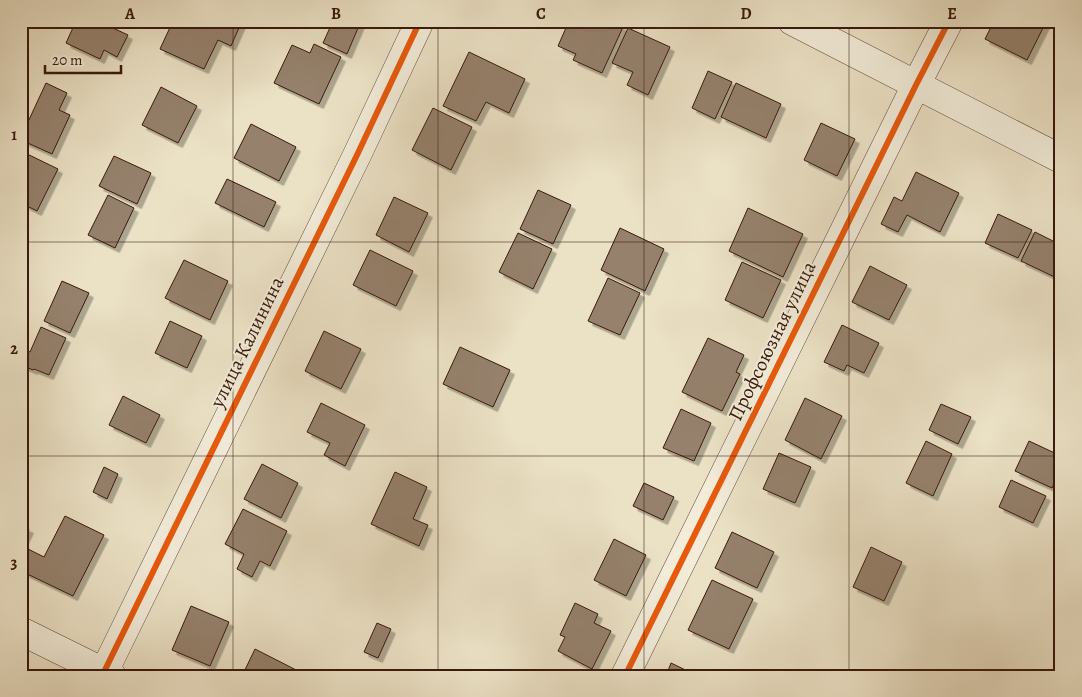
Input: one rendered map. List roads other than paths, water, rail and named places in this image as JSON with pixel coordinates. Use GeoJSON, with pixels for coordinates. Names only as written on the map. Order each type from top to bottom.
{"type":"FeatureCollection","features":[{"type":"Feature","properties":{"kind":"street","name":"улица Калинина"},"geometry":{"type":"LineString","coordinates":[[106,674],[354,162],[420,21]]}},
{"type":"Feature","properties":{"kind":"street"},"geometry":{"type":"LineString","coordinates":[[792,21],[1061,159]]}},
{"type":"Feature","properties":{"kind":"street","name":"Профсоюзная улица"},"geometry":{"type":"LineString","coordinates":[[625,676],[949,21]]}},
{"type":"Feature","properties":{"kind":"street"},"geometry":{"type":"LineString","coordinates":[[21,631],[106,674]]}}]}
